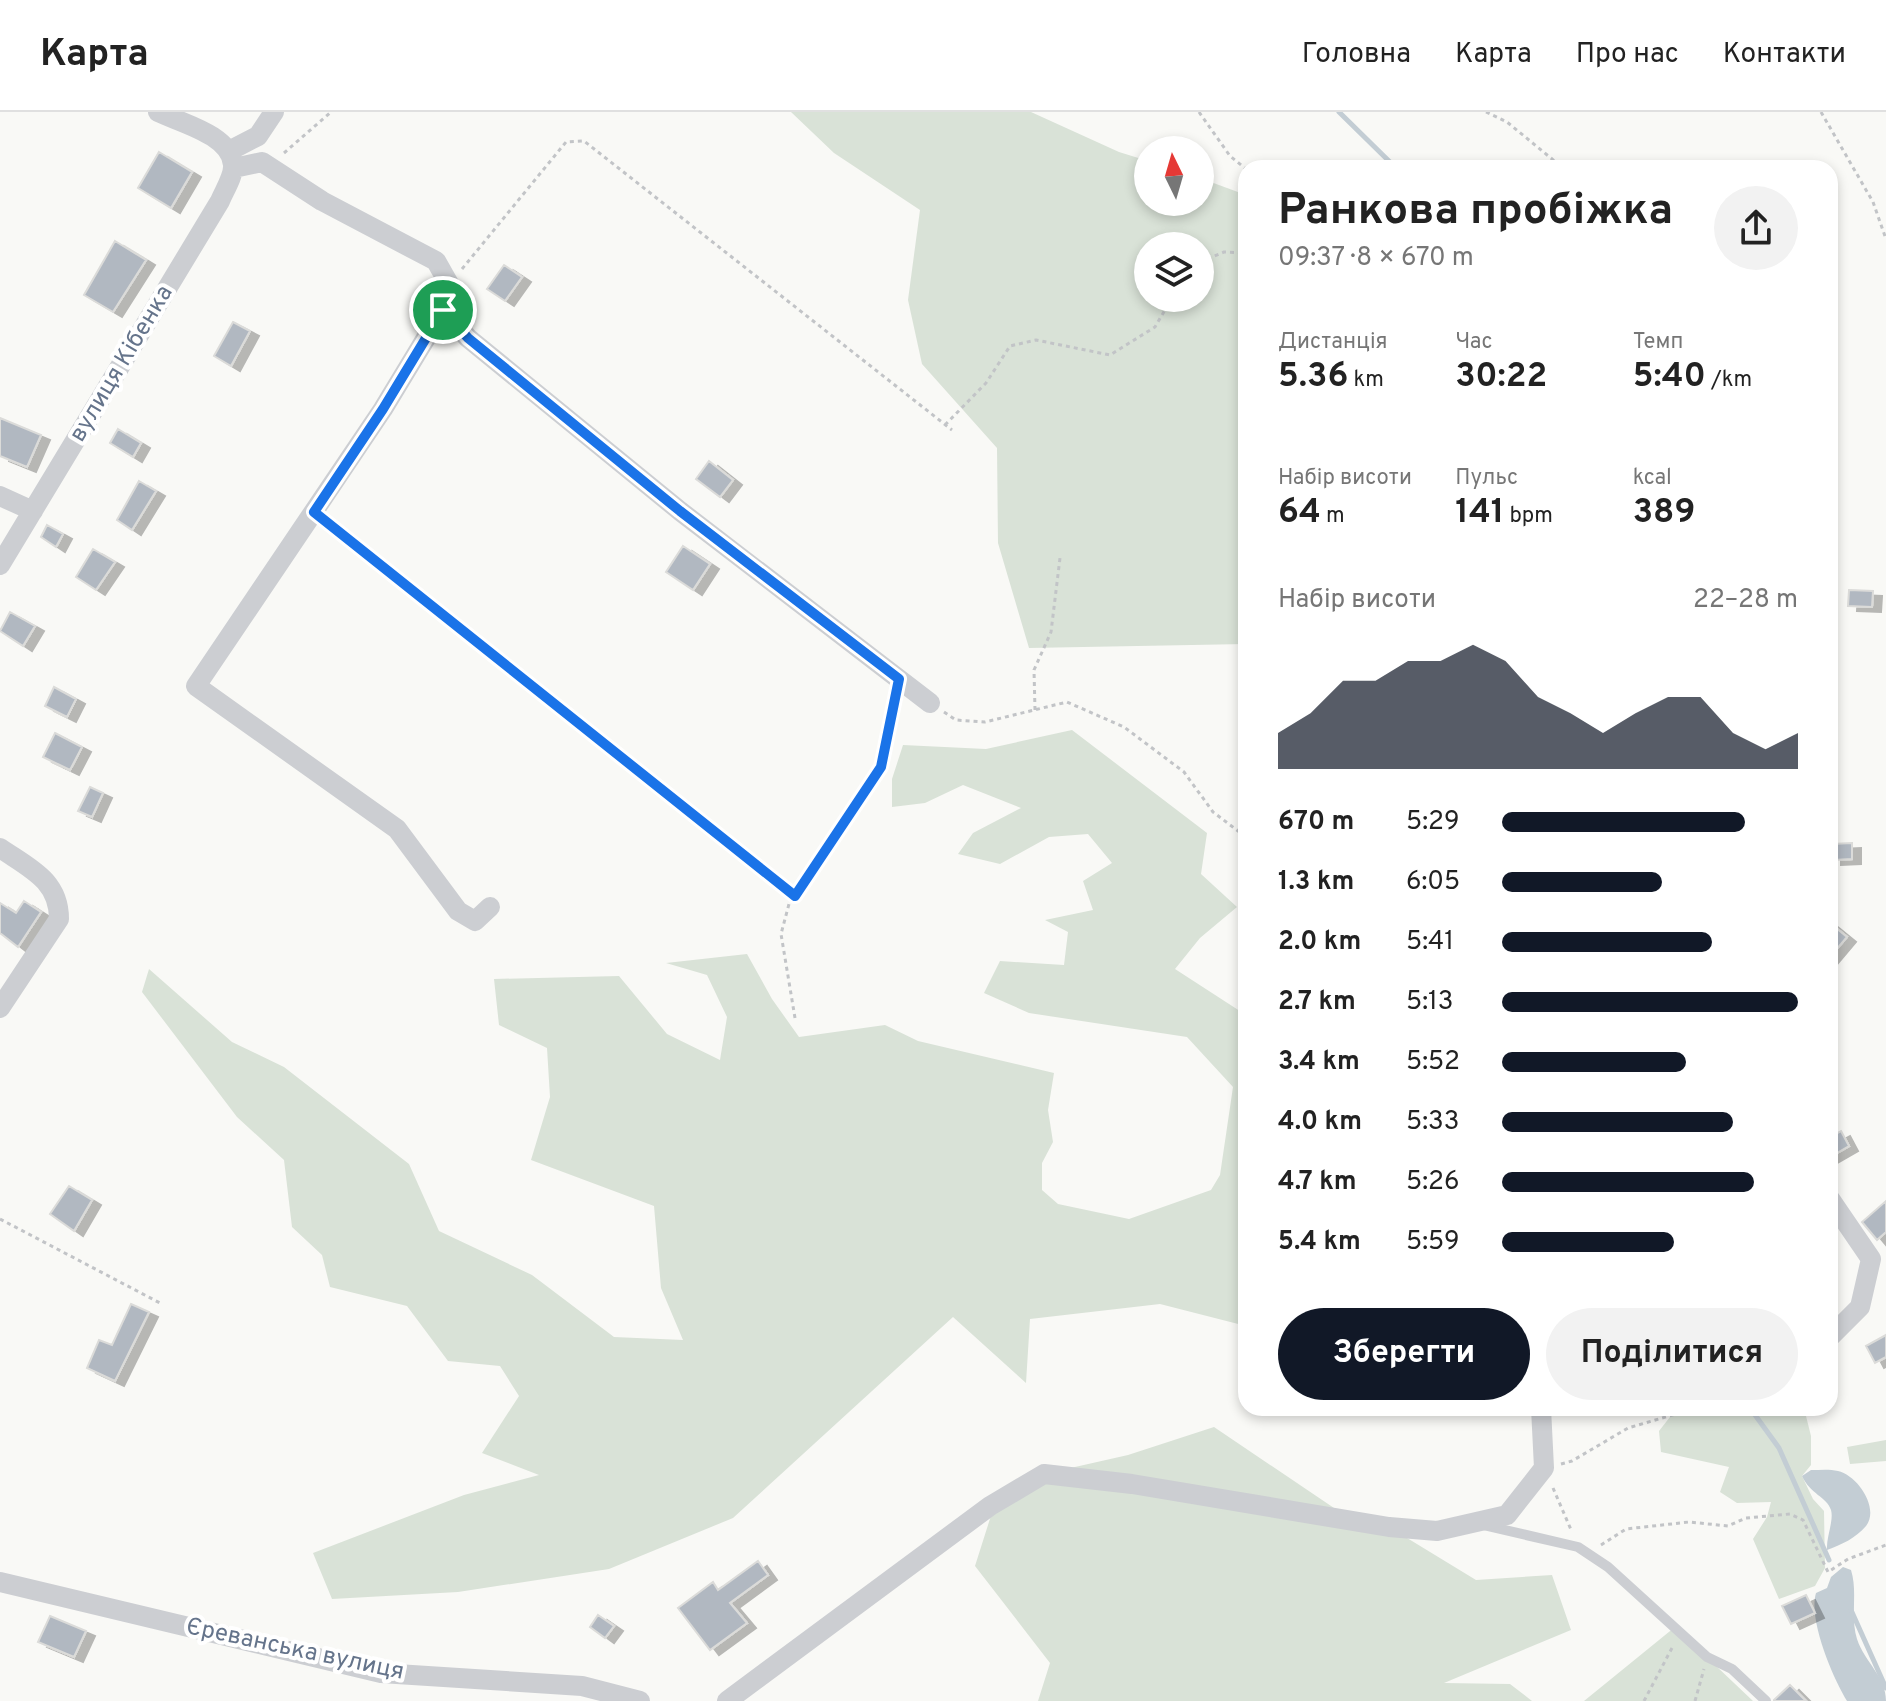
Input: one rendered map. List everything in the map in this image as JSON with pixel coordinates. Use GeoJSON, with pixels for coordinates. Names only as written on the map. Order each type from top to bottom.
{"type":"FeatureCollection","features":[{"type":"Feature","properties":{"kind":"street"},"geometry":{"type":"LineString","coordinates":[[158,112],[211,136],[231,159],[262,162],[322,201],[436,261],[449,284],[443,310],[383,409],[196,686],[397,829],[458,911],[475,921],[490,907]]}},
{"type":"Feature","properties":{"kind":"street"},"geometry":{"type":"LineString","coordinates":[[231,159],[258,136],[274,112]]}},
{"type":"Feature","properties":{"kind":"street","name":"вулиця Кібенка"},"geometry":{"type":"LineString","coordinates":[[0,565],[220,201],[231,159]]}},
{"type":"Feature","properties":{"kind":"street"},"geometry":{"type":"LineString","coordinates":[[443,310],[468,338],[680,511],[930,703]]}},
{"type":"Feature","properties":{"kind":"street"},"geometry":{"type":"LineString","coordinates":[[0,496],[33,511]]}},
{"type":"Feature","properties":{"kind":"street"},"geometry":{"type":"LineString","coordinates":[[0,848],[51,883],[59,910],[59,919],[0,1008]]}},
{"type":"Feature","properties":{"kind":"street"},"geometry":{"type":"LineString","coordinates":[[1838,1211],[1871,1259],[1860,1307],[1838,1329]]}},
{"type":"Feature","properties":{"kind":"street"},"geometry":{"type":"LineString","coordinates":[[727,1701],[990,1506],[1044,1474],[1132,1484],[1389,1527],[1437,1531],[1507,1515],[1544,1468],[1541,1416]]}},
{"type":"Feature","properties":{"kind":"street","name":"Єреванська вулиця"},"geometry":{"type":"LineString","coordinates":[[0,1582],[381,1673],[517,1692],[582,1686],[640,1701]]}},
{"type":"Feature","properties":{"kind":"lane"},"geometry":{"type":"LineString","coordinates":[[1473,1523],[1583,1550],[1608,1567],[1707,1657],[1732,1669],[1766,1701]]}},
{"type":"Feature","properties":{"kind":"path"},"geometry":{"type":"LineString","coordinates":[[262,162],[289,151],[331,112]]}},
{"type":"Feature","properties":{"kind":"path"},"geometry":{"type":"LineString","coordinates":[[1199,112],[1238,162]]}},
{"type":"Feature","properties":{"kind":"path"},"geometry":{"type":"LineString","coordinates":[[1486,112],[1507,122],[1553,160]]}},
{"type":"Feature","properties":{"kind":"path"},"geometry":{"type":"LineString","coordinates":[[1821,112],[1873,202],[1886,239]]}},
{"type":"Feature","properties":{"kind":"path"},"geometry":{"type":"LineString","coordinates":[[449,284],[566,142],[584,141],[952,430]]}},
{"type":"Feature","properties":{"kind":"path"},"geometry":{"type":"LineString","coordinates":[[1214,256],[1224,252],[1238,253]]}},
{"type":"Feature","properties":{"kind":"path"},"geometry":{"type":"LineString","coordinates":[[945,425],[986,383],[1010,346],[1036,340],[1110,355],[1155,327],[1164,312]]}},
{"type":"Feature","properties":{"kind":"path"},"geometry":{"type":"LineString","coordinates":[[314,512],[795,896]]}},
{"type":"Feature","properties":{"kind":"path"},"geometry":{"type":"LineString","coordinates":[[1035,710],[1034,670],[1051,632],[1060,558]]}},
{"type":"Feature","properties":{"kind":"path"},"geometry":{"type":"LineString","coordinates":[[795,1018],[781,934],[795,896],[881,767],[899,679]]}},
{"type":"Feature","properties":{"kind":"path"},"geometry":{"type":"LineString","coordinates":[[930,703],[956,720],[985,722],[1067,702],[1124,727],[1184,772],[1213,812],[1238,831]]}},
{"type":"Feature","properties":{"kind":"path"},"geometry":{"type":"LineString","coordinates":[[0,1219],[160,1303]]}},
{"type":"Feature","properties":{"kind":"path"},"geometry":{"type":"LineString","coordinates":[[1669,1416],[1628,1428],[1572,1461],[1544,1468],[1583,1550],[1626,1529],[1689,1522],[1728,1526],[1746,1518],[1790,1514],[1803,1520],[1828,1572],[1848,1559],[1886,1545]]}},
{"type":"Feature","properties":{"kind":"path"},"geometry":{"type":"LineString","coordinates":[[1644,1701],[1681,1632]]}},
{"type":"Feature","properties":{"kind":"path"},"geometry":{"type":"LineString","coordinates":[[1695,1701],[1707,1657]]}},
{"type":"Feature","properties":{"kind":"shaded area"},"geometry":{"type":"Polygon","coordinates":[[[791,112],[1031,112],[1134,157],[1134,216],[1214,216],[1214,183],[1238,192],[1238,644],[1029,648],[998,543],[997,448],[922,364],[908,300],[920,210],[834,153],[791,112]]]}},
{"type":"Feature","properties":{"kind":"shaded area"},"geometry":{"type":"Polygon","coordinates":[[[1072,730],[1207,833],[1201,874],[1237,907],[1200,938],[1175,969],[1238,1010],[1238,1324],[1160,1304],[1030,1319],[1026,1383],[953,1317],[733,1518],[609,1569],[458,1592],[332,1599],[313,1553],[464,1495],[539,1475],[482,1453],[519,1396],[500,1366],[448,1361],[407,1306],[330,1287],[322,1255],[292,1227],[284,1160],[237,1117],[142,992],[149,969],[232,1042],[284,1067],[409,1164],[439,1231],[532,1275],[614,1337],[683,1340],[661,1288],[654,1206],[531,1160],[550,1097],[547,1048],[499,1025],[494,979],[619,976],[667,1034],[720,1060],[727,1017],[707,975],[666,963],[747,954],[772,999],[799,1037],[885,1025],[918,1041],[1054,1073],[1048,1110],[1053,1142],[1042,1163],[1042,1190],[1058,1204],[1129,1219],[1211,1190],[1220,1175],[1233,1087],[1187,1037],[1029,1013],[984,993],[1000,961],[1064,965],[1068,932],[1045,920],[1093,910],[1083,881],[1112,863],[1088,834],[1049,837],[1000,864],[958,854],[973,833],[1021,808],[963,785],[925,803],[892,807],[892,779],[903,745],[986,749],[1072,730]]]}},
{"type":"Feature","properties":{"kind":"shaded area"},"geometry":{"type":"Polygon","coordinates":[[[1671,1416],[1806,1416],[1811,1436],[1811,1465],[1802,1476],[1813,1499],[1824,1511],[1825,1568],[1815,1586],[1779,1599],[1753,1539],[1767,1517],[1771,1502],[1737,1503],[1720,1492],[1729,1467],[1661,1452],[1659,1431],[1671,1416]]]}},
{"type":"Feature","properties":{"kind":"shaded area"},"geometry":{"type":"Polygon","coordinates":[[[1214,1427],[1334,1508],[1389,1527],[1476,1580],[1552,1575],[1571,1630],[1444,1683],[1510,1684],[1532,1701],[1038,1701],[1050,1663],[975,1566],[995,1503],[1044,1474],[1128,1455],[1214,1427]]]}},
{"type":"Feature","properties":{"kind":"shaded area"},"geometry":{"type":"Polygon","coordinates":[[[1886,1440],[1886,1461],[1850,1464],[1847,1447],[1886,1440]]]}},
{"type":"Feature","properties":{"kind":"shaded area"},"geometry":{"type":"Polygon","coordinates":[[[1811,1470],[1832,1470],[1845,1474],[1859,1485],[1870,1510],[1870,1519],[1862,1530],[1848,1541],[1827,1550],[1831,1510],[1802,1476],[1811,1470]]]}},
{"type":"Feature","properties":{"kind":"shaded area"},"geometry":{"type":"Polygon","coordinates":[[[1843,1567],[1851,1570],[1853,1578],[1857,1639],[1883,1684],[1886,1701],[1847,1701],[1823,1648],[1814,1604],[1816,1593],[1827,1588],[1831,1577],[1843,1567]]]}},
{"type":"Feature","properties":{"kind":"shaded area"},"geometry":{"type":"Polygon","coordinates":[[[1675,1627],[1753,1701],[1584,1701],[1675,1627]]]}},
{"type":"Feature","properties":{"kind":"building"},"geometry":{"type":"Polygon","coordinates":[[[159,152],[192,172],[171,208],[138,188],[159,152]]]}},
{"type":"Feature","properties":{"kind":"building"},"geometry":{"type":"Polygon","coordinates":[[[115,241],[146,260],[113,312],[84,295],[115,241]]]}},
{"type":"Feature","properties":{"kind":"building"},"geometry":{"type":"Polygon","coordinates":[[[504,265],[522,277],[505,301],[487,289],[504,265]]]}},
{"type":"Feature","properties":{"kind":"building"},"geometry":{"type":"Polygon","coordinates":[[[233,322],[250,331],[231,366],[214,356],[233,322]]]}},
{"type":"Feature","properties":{"kind":"building"},"geometry":{"type":"Polygon","coordinates":[[[0,418],[41,435],[27,467],[0,456],[0,418]]]}},
{"type":"Feature","properties":{"kind":"building"},"geometry":{"type":"Polygon","coordinates":[[[118,429],[141,443],[133,457],[110,443],[118,429]]]}},
{"type":"Feature","properties":{"kind":"building"},"geometry":{"type":"Polygon","coordinates":[[[709,461],[733,480],[720,497],[696,479],[709,461]]]}},
{"type":"Feature","properties":{"kind":"building"},"geometry":{"type":"Polygon","coordinates":[[[139,481],[156,491],[132,530],[117,520],[139,481]]]}},
{"type":"Feature","properties":{"kind":"building"},"geometry":{"type":"Polygon","coordinates":[[[47,525],[63,534],[56,547],[41,537],[47,525]]]}},
{"type":"Feature","properties":{"kind":"building"},"geometry":{"type":"Polygon","coordinates":[[[683,546],[710,564],[693,590],[666,572],[683,546]]]}},
{"type":"Feature","properties":{"kind":"building"},"geometry":{"type":"Polygon","coordinates":[[[93,549],[115,562],[96,590],[76,577],[93,549]]]}},
{"type":"Feature","properties":{"kind":"building"},"geometry":{"type":"Polygon","coordinates":[[[1849,590],[1873,591],[1872,607],[1848,606],[1849,590]]]}},
{"type":"Feature","properties":{"kind":"building"},"geometry":{"type":"Polygon","coordinates":[[[10,612],[35,626],[23,646],[0,631],[10,612]]]}},
{"type":"Feature","properties":{"kind":"building"},"geometry":{"type":"Polygon","coordinates":[[[54,687],[76,699],[67,717],[45,706],[54,687]]]}},
{"type":"Feature","properties":{"kind":"building"},"geometry":{"type":"Polygon","coordinates":[[[55,733],[82,747],[70,770],[43,757],[55,733]]]}},
{"type":"Feature","properties":{"kind":"building"},"geometry":{"type":"Polygon","coordinates":[[[90,787],[103,793],[92,817],[78,811],[90,787]]]}},
{"type":"Feature","properties":{"kind":"building"},"geometry":{"type":"Polygon","coordinates":[[[1852,843],[1852,859],[1838,860],[1838,844],[1852,843]]]}},
{"type":"Feature","properties":{"kind":"building"},"geometry":{"type":"Polygon","coordinates":[[[24,901],[41,912],[18,947],[0,933],[0,903],[16,913],[24,901]]]}},
{"type":"Feature","properties":{"kind":"building"},"geometry":{"type":"Polygon","coordinates":[[[1838,930],[1847,937],[1838,948],[1838,930]]]}},
{"type":"Feature","properties":{"kind":"building"},"geometry":{"type":"Polygon","coordinates":[[[1841,1131],[1849,1146],[1838,1152],[1838,1133],[1841,1131]]]}},
{"type":"Feature","properties":{"kind":"building"},"geometry":{"type":"Polygon","coordinates":[[[69,1186],[92,1200],[74,1231],[50,1214],[69,1186]]]}},
{"type":"Feature","properties":{"kind":"building"},"geometry":{"type":"Polygon","coordinates":[[[1886,1201],[1886,1232],[1877,1240],[1862,1222],[1886,1201]]]}},
{"type":"Feature","properties":{"kind":"building"},"geometry":{"type":"Polygon","coordinates":[[[131,1304],[149,1312],[115,1381],[87,1368],[99,1340],[112,1345],[131,1304]]]}},
{"type":"Feature","properties":{"kind":"building"},"geometry":{"type":"Polygon","coordinates":[[[1886,1335],[1886,1357],[1875,1363],[1866,1346],[1886,1335]]]}},
{"type":"Feature","properties":{"kind":"building"},"geometry":{"type":"Polygon","coordinates":[[[758,1561],[768,1575],[730,1603],[747,1623],[710,1650],[678,1608],[713,1582],[718,1590],[758,1561]]]}},
{"type":"Feature","properties":{"kind":"building"},"geometry":{"type":"Polygon","coordinates":[[[1806,1595],[1815,1613],[1791,1624],[1782,1606],[1806,1595]]]}},
{"type":"Feature","properties":{"kind":"building"},"geometry":{"type":"Polygon","coordinates":[[[598,1615],[614,1626],[605,1638],[590,1627],[598,1615]]]}},
{"type":"Feature","properties":{"kind":"building"},"geometry":{"type":"Polygon","coordinates":[[[50,1616],[86,1631],[74,1657],[38,1642],[50,1616]]]}},
{"type":"Feature","properties":{"kind":"building"},"geometry":{"type":"Polygon","coordinates":[[[1790,1685],[1806,1701],[1774,1701],[1774,1700],[1790,1685]]]}},
{"type":"Feature","properties":{"kind":"waterway"},"geometry":{"type":"LineString","coordinates":[[1339,112],[1388,160]]}},
{"type":"Feature","properties":{"kind":"waterway"},"geometry":{"type":"LineString","coordinates":[[1756,1416],[1779,1448],[1829,1560]]}},
{"type":"Feature","properties":{"kind":"waterway"},"geometry":{"type":"LineString","coordinates":[[1851,1610],[1886,1688]]}},
{"type":"Feature","properties":{"kind":"route"},"geometry":{"type":"LineString","coordinates":[[443,310],[468,338],[680,511],[899,679],[881,767],[795,896],[314,512],[383,409],[443,310]]}}]}
